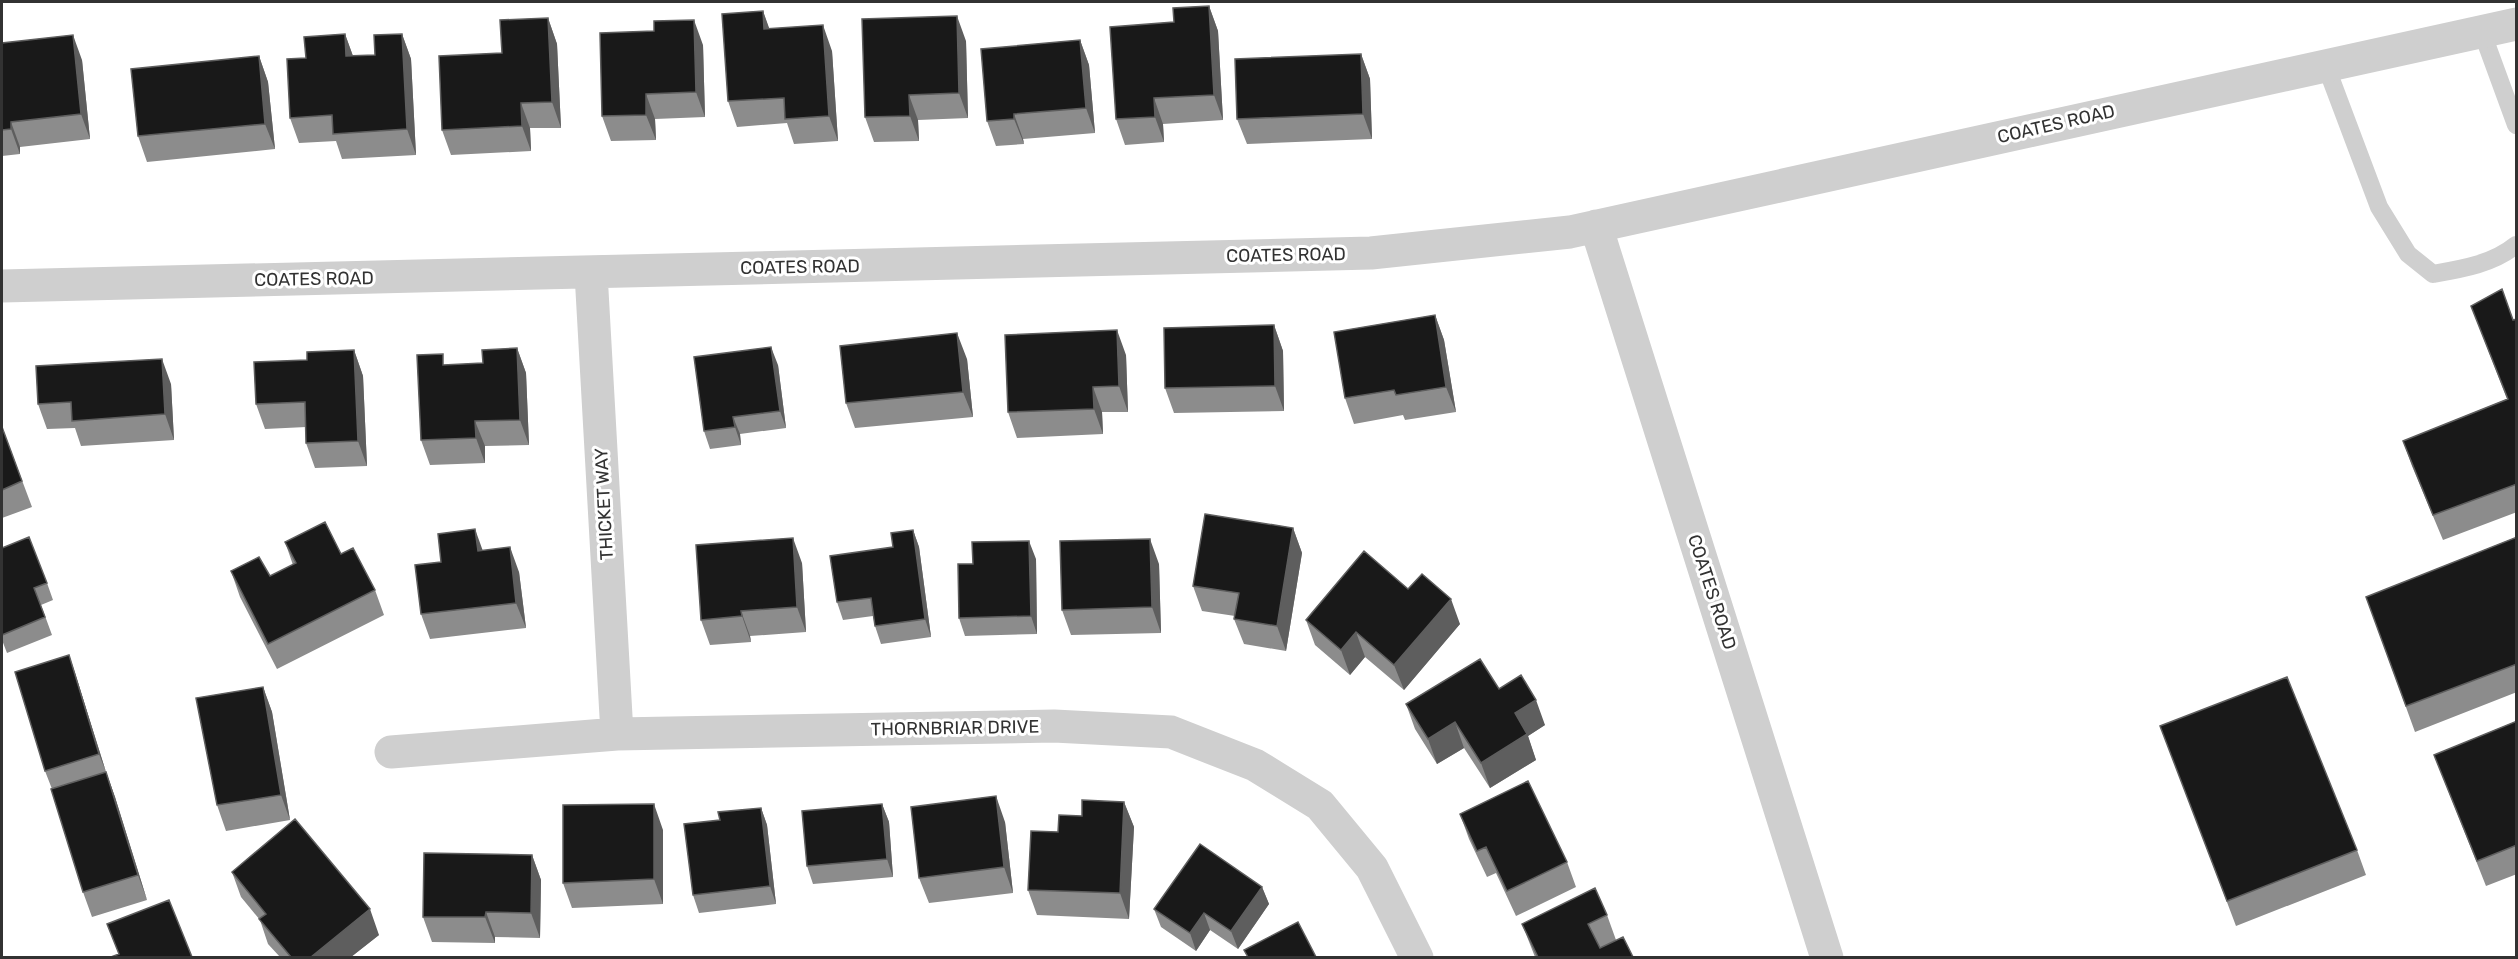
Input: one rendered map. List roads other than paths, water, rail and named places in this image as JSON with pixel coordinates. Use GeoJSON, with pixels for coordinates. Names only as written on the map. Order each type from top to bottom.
{"type":"FeatureCollection","features":[{"type":"Feature","properties":{"kind":"street","name":"COATES ROAD"},"geometry":{"type":"LineString","coordinates":[[2,286],[1371,253],[1570,232],[2517,24]]}},
{"type":"Feature","properties":{"kind":"street","name":"COATES ROAD"},"geometry":{"type":"LineString","coordinates":[[1596,226],[1827,957]]}},
{"type":"Feature","properties":{"kind":"street","name":"THICKET WAY"},"geometry":{"type":"LineString","coordinates":[[591,273],[617,734]]}},
{"type":"Feature","properties":{"kind":"street","name":"THORNBRIAR DRIVE"},"geometry":{"type":"LineString","coordinates":[[391,752],[617,734],[1054,726],[1171,732],[1255,765],[1320,805],[1372,868],[1417,957]]}},
{"type":"Feature","properties":{"kind":"lane"},"geometry":{"type":"LineString","coordinates":[[2481,32],[2517,125]]}},
{"type":"Feature","properties":{"kind":"lane"},"geometry":{"type":"LineString","coordinates":[[2326,66],[2379,207],[2408,254],[2433,274],[2472,267],[2506,253],[2517,245]]}}]}
